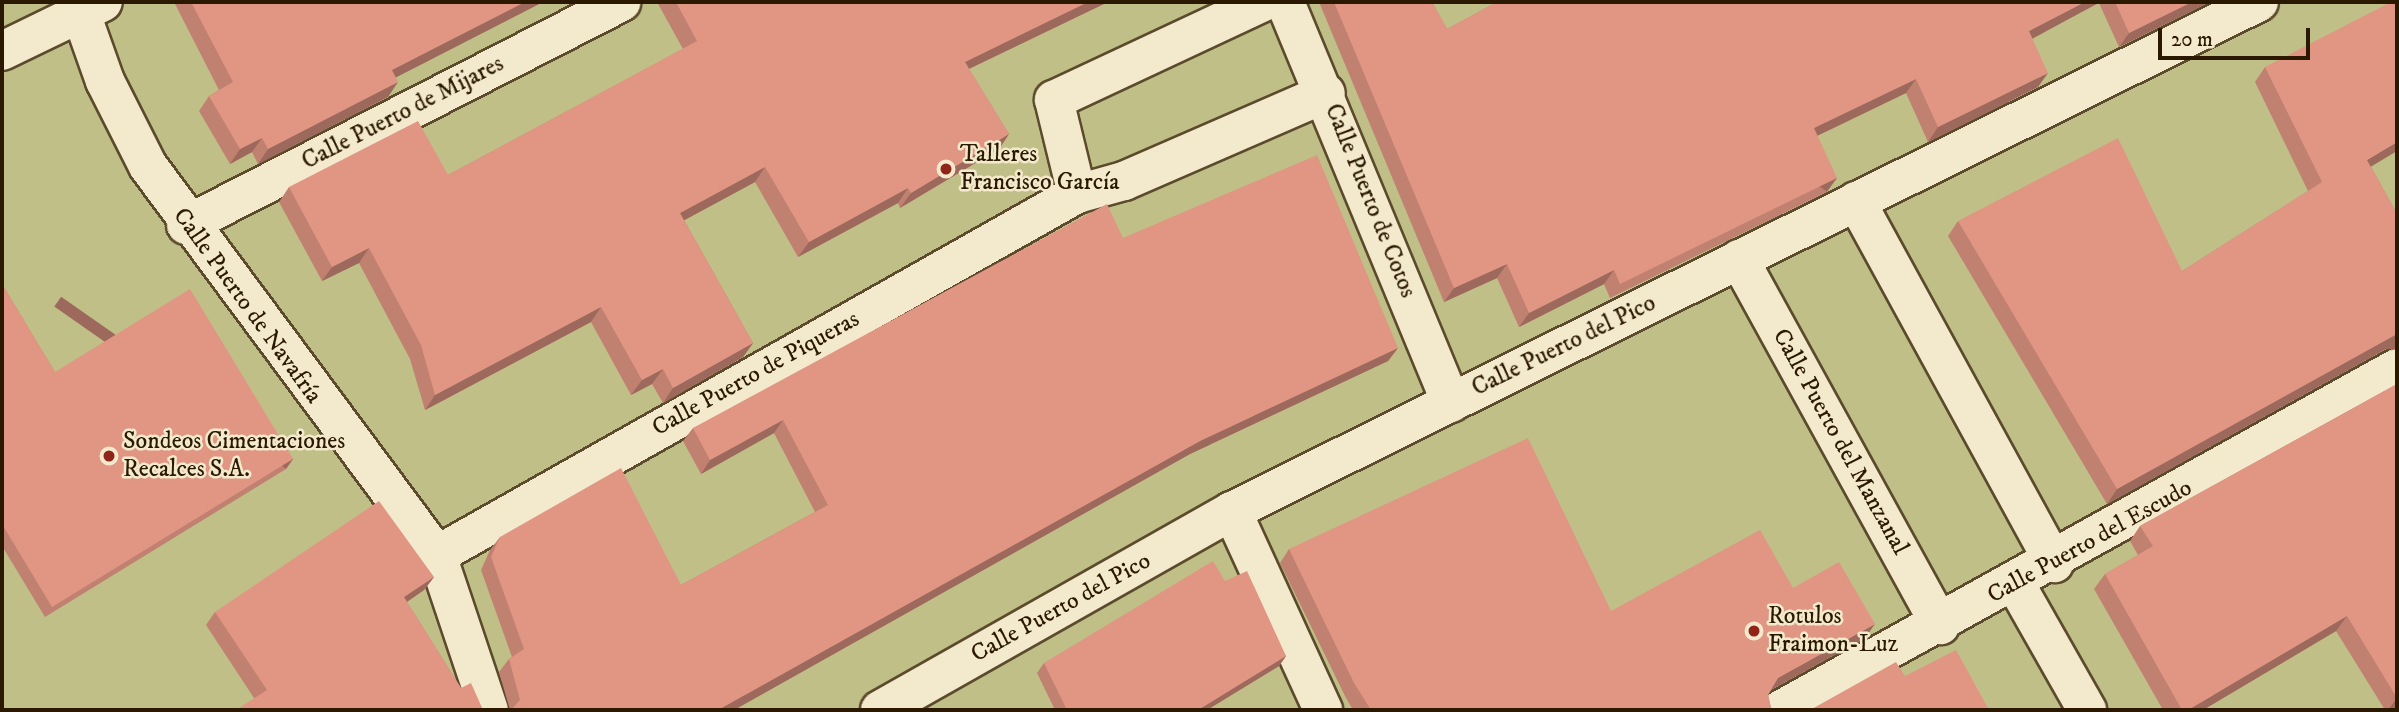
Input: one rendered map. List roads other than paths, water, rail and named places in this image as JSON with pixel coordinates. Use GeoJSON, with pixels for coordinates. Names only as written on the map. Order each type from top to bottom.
{"type":"FeatureCollection","features":[{"type":"Feature","properties":{"kind":"street","name":"Calle Puerto de Mijares"},"geometry":{"type":"LineString","coordinates":[[186,225],[621,2]]}},
{"type":"Feature","properties":{"kind":"street"},"geometry":{"type":"LineString","coordinates":[[1077,194],[1054,100],[1263,2]]}},
{"type":"Feature","properties":{"kind":"street","name":"Calle Puerto de Cotos"},"geometry":{"type":"LineString","coordinates":[[1285,2],[1326,93],[1451,403]]}},
{"type":"Feature","properties":{"kind":"street","name":"Calle Puerto del Pico"},"geometry":{"type":"LineString","coordinates":[[880,710],[1232,511],[2259,2]]}},
{"type":"Feature","properties":{"kind":"street","name":"Calle Puerto de Navafría"},"geometry":{"type":"LineString","coordinates":[[87,5],[111,93],[186,225],[437,555],[489,710]]}},
{"type":"Feature","properties":{"kind":"street"},"geometry":{"type":"LineString","coordinates":[[2,51],[87,5]]}},
{"type":"Feature","properties":{"kind":"street","name":"Calle Puerto de Piqueras"},"geometry":{"type":"LineString","coordinates":[[437,555],[1077,194],[1124,181],[1326,93]]}},
{"type":"Feature","properties":{"kind":"street"},"geometry":{"type":"LineString","coordinates":[[1856,201],[2054,563]]}},
{"type":"Feature","properties":{"kind":"street","name":"Calle Puerto del Manzanal"},"geometry":{"type":"LineString","coordinates":[[1739,259],[1940,625]]}},
{"type":"Feature","properties":{"kind":"street","name":"Calle Puerto del Escudo"},"geometry":{"type":"LineString","coordinates":[[1780,710],[2016,585],[2397,368]]}},
{"type":"Feature","properties":{"kind":"street"},"geometry":{"type":"LineString","coordinates":[[1232,511],[1323,710]]}},
{"type":"Feature","properties":{"kind":"street"},"geometry":{"type":"LineString","coordinates":[[2016,585],[2087,710]]}},
{"type":"Feature","properties":{"kind":"place","name":"Talleres Francisco García"},"geometry":{"type":"Point","coordinates":[946,169]}},
{"type":"Feature","properties":{"kind":"place","name":"Sondeos Cimentaciones Recalces S.A."},"geometry":{"type":"Point","coordinates":[109,456]}},
{"type":"Feature","properties":{"kind":"place","name":"Rotulos Fraimon-Luz"},"geometry":{"type":"Point","coordinates":[1754,631]}}]}
